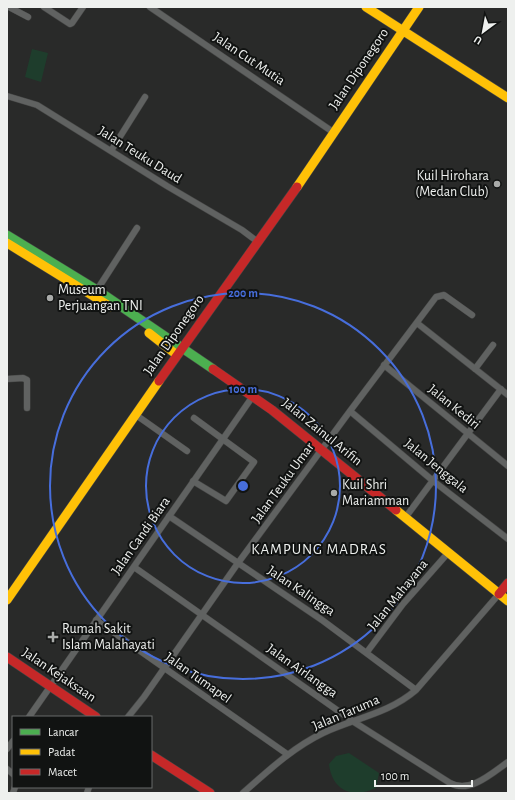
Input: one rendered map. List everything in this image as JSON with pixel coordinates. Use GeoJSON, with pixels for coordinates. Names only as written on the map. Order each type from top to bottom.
{"type":"FeatureCollection","features":[{"type":"Feature","properties":{"kind":"main road"},"geometry":{"type":"LineString","coordinates":[[366,7],[508,98]]}},
{"type":"Feature","properties":{"kind":"main road","name":"Jalan Diponegoro"},"geometry":{"type":"LineString","coordinates":[[7,600],[62,524],[180,351],[258,242],[419,7]]}},
{"type":"Feature","properties":{"kind":"main road","name":"Jalan Zainul Arifin"},"geometry":{"type":"LineString","coordinates":[[7,234],[131,320],[272,410],[508,601]]}},
{"type":"Feature","properties":{"kind":"main road","name":"Jalan Zainul Arifin"},"geometry":{"type":"LineString","coordinates":[[7,243],[82,285],[97,290],[180,351]]}},
{"type":"Feature","properties":{"kind":"main road"},"geometry":{"type":"LineString","coordinates":[[499,594],[508,583]]}},
{"type":"Feature","properties":{"kind":"main road","name":"Jalan Kejaksaan"},"geometry":{"type":"LineString","coordinates":[[7,657],[51,685],[95,716]]}},
{"type":"Feature","properties":{"kind":"main road"},"geometry":{"type":"LineString","coordinates":[[152,755],[210,793]]}},
{"type":"Feature","properties":{"kind":"street"},"geometry":{"type":"LineString","coordinates":[[9,7],[28,17]]}},
{"type":"Feature","properties":{"kind":"street"},"geometry":{"type":"LineString","coordinates":[[44,7],[71,24],[83,7]]}},
{"type":"Feature","properties":{"kind":"street","name":"Jalan Cut Mutia"},"geometry":{"type":"LineString","coordinates":[[150,7],[333,132]]}},
{"type":"Feature","properties":{"kind":"street","name":"Jalan Teuku Daud"},"geometry":{"type":"LineString","coordinates":[[7,96],[37,105],[167,186],[242,230],[258,242]]}},
{"type":"Feature","properties":{"kind":"street"},"geometry":{"type":"LineString","coordinates":[[112,151],[144,97]]}},
{"type":"Feature","properties":{"kind":"street"},"geometry":{"type":"LineString","coordinates":[[97,290],[137,228]]}},
{"type":"Feature","properties":{"kind":"street","name":"Jalan Teuku Umar"},"geometry":{"type":"LineString","coordinates":[[129,716],[203,615],[238,563],[436,297],[444,295],[472,315]]}},
{"type":"Feature","properties":{"kind":"street"},"geometry":{"type":"LineString","coordinates":[[417,323],[508,395]]}},
{"type":"Feature","properties":{"kind":"street"},"geometry":{"type":"LineString","coordinates":[[475,369],[493,345]]}},
{"type":"Feature","properties":{"kind":"street","name":"Jalan Kediri"},"geometry":{"type":"LineString","coordinates":[[384,365],[508,466]]}},
{"type":"Feature","properties":{"kind":"street"},"geometry":{"type":"LineString","coordinates":[[7,379],[23,378],[27,380],[27,408]]}},
{"type":"Feature","properties":{"kind":"street"},"geometry":{"type":"LineString","coordinates":[[405,518],[500,389]]}},
{"type":"Feature","properties":{"kind":"street","name":"Jalan Candi Biara"},"geometry":{"type":"LineString","coordinates":[[30,716],[251,398]]}},
{"type":"Feature","properties":{"kind":"street","name":"Jalan Jenggala"},"geometry":{"type":"LineString","coordinates":[[350,411],[432,480],[508,539]]}},
{"type":"Feature","properties":{"kind":"street"},"geometry":{"type":"LineString","coordinates":[[136,415],[187,451]]}},
{"type":"Feature","properties":{"kind":"street"},"geometry":{"type":"LineString","coordinates":[[193,481],[226,501],[254,464],[252,459],[194,418]]}},
{"type":"Feature","properties":{"kind":"street","name":"Jalan Kalingga"},"geometry":{"type":"LineString","coordinates":[[169,516],[367,652],[416,690]]}},
{"type":"Feature","properties":{"kind":"street","name":"Jalan Mahayana"},"geometry":{"type":"LineString","coordinates":[[367,652],[403,604],[448,553]]}},
{"type":"Feature","properties":{"kind":"street","name":"Jalan Airlangga"},"geometry":{"type":"LineString","coordinates":[[134,567],[354,722],[450,783],[461,787],[466,786],[481,780],[508,762]]}},
{"type":"Feature","properties":{"kind":"street","name":"Jalan Taruma"},"geometry":{"type":"LineString","coordinates":[[243,793],[288,754],[324,733],[380,713],[407,698],[416,690],[499,594]]}},
{"type":"Feature","properties":{"kind":"street","name":"Jalan Tumapel"},"geometry":{"type":"LineString","coordinates":[[96,620],[164,669],[288,754]]}},
{"type":"Feature","properties":{"kind":"green space"},"geometry":{"type":"Polygon","coordinates":[[[32,49],[48,53],[41,82],[25,77],[32,49]]]}},
{"type":"Feature","properties":{"kind":"green space"},"geometry":{"type":"Polygon","coordinates":[[[349,753],[379,773],[376,788],[359,793],[352,792],[345,790],[334,781],[329,764],[336,756],[349,753]]]}},
{"type":"Feature","properties":{"kind":"traffic: fast"},"geometry":{"type":"LineString","coordinates":[[7,235],[97,290],[213,369]]}},
{"type":"Feature","properties":{"kind":"traffic: slow"},"geometry":{"type":"LineString","coordinates":[[366,7],[508,98]]}},
{"type":"Feature","properties":{"kind":"traffic: slow"},"geometry":{"type":"LineString","coordinates":[[297,187],[419,7]]}},
{"type":"Feature","properties":{"kind":"traffic: slow"},"geometry":{"type":"LineString","coordinates":[[7,243],[111,307]]}},
{"type":"Feature","properties":{"kind":"traffic: slow"},"geometry":{"type":"LineString","coordinates":[[149,333],[177,355]]}},
{"type":"Feature","properties":{"kind":"traffic: slow"},"geometry":{"type":"LineString","coordinates":[[7,600],[159,381]]}},
{"type":"Feature","properties":{"kind":"traffic: slow"},"geometry":{"type":"LineString","coordinates":[[396,510],[508,601]]}},
{"type":"Feature","properties":{"kind":"traffic: jam"},"geometry":{"type":"LineString","coordinates":[[159,381],[297,187]]}},
{"type":"Feature","properties":{"kind":"traffic: jam"},"geometry":{"type":"LineString","coordinates":[[213,369],[272,410],[396,510]]}},
{"type":"Feature","properties":{"kind":"traffic: jam"},"geometry":{"type":"LineString","coordinates":[[499,594],[508,583]]}},
{"type":"Feature","properties":{"kind":"traffic: jam"},"geometry":{"type":"LineString","coordinates":[[7,657],[95,716]]}},
{"type":"Feature","properties":{"kind":"traffic: jam"},"geometry":{"type":"LineString","coordinates":[[152,756],[210,793]]}},
{"type":"Feature","properties":{"kind":"place","name":"Kuil Hirohara (Medan Club)"},"geometry":{"type":"Point","coordinates":[497,184]}},
{"type":"Feature","properties":{"kind":"place","name":"Museum Perjuangan TNI"},"geometry":{"type":"Point","coordinates":[50,298]}},
{"type":"Feature","properties":{"kind":"place","name":"Kuil Shri Mariamman"},"geometry":{"type":"Point","coordinates":[334,493]}},
{"type":"Feature","properties":{"kind":"place","name":"Rumah Sakit Islam Malahayati"},"geometry":{"type":"Point","coordinates":[53,637]}},
{"type":"Feature","properties":{"kind":"district","name":"KAMPUNG MADRAS"},"geometry":{"type":"Point","coordinates":[319,549]}}]}
